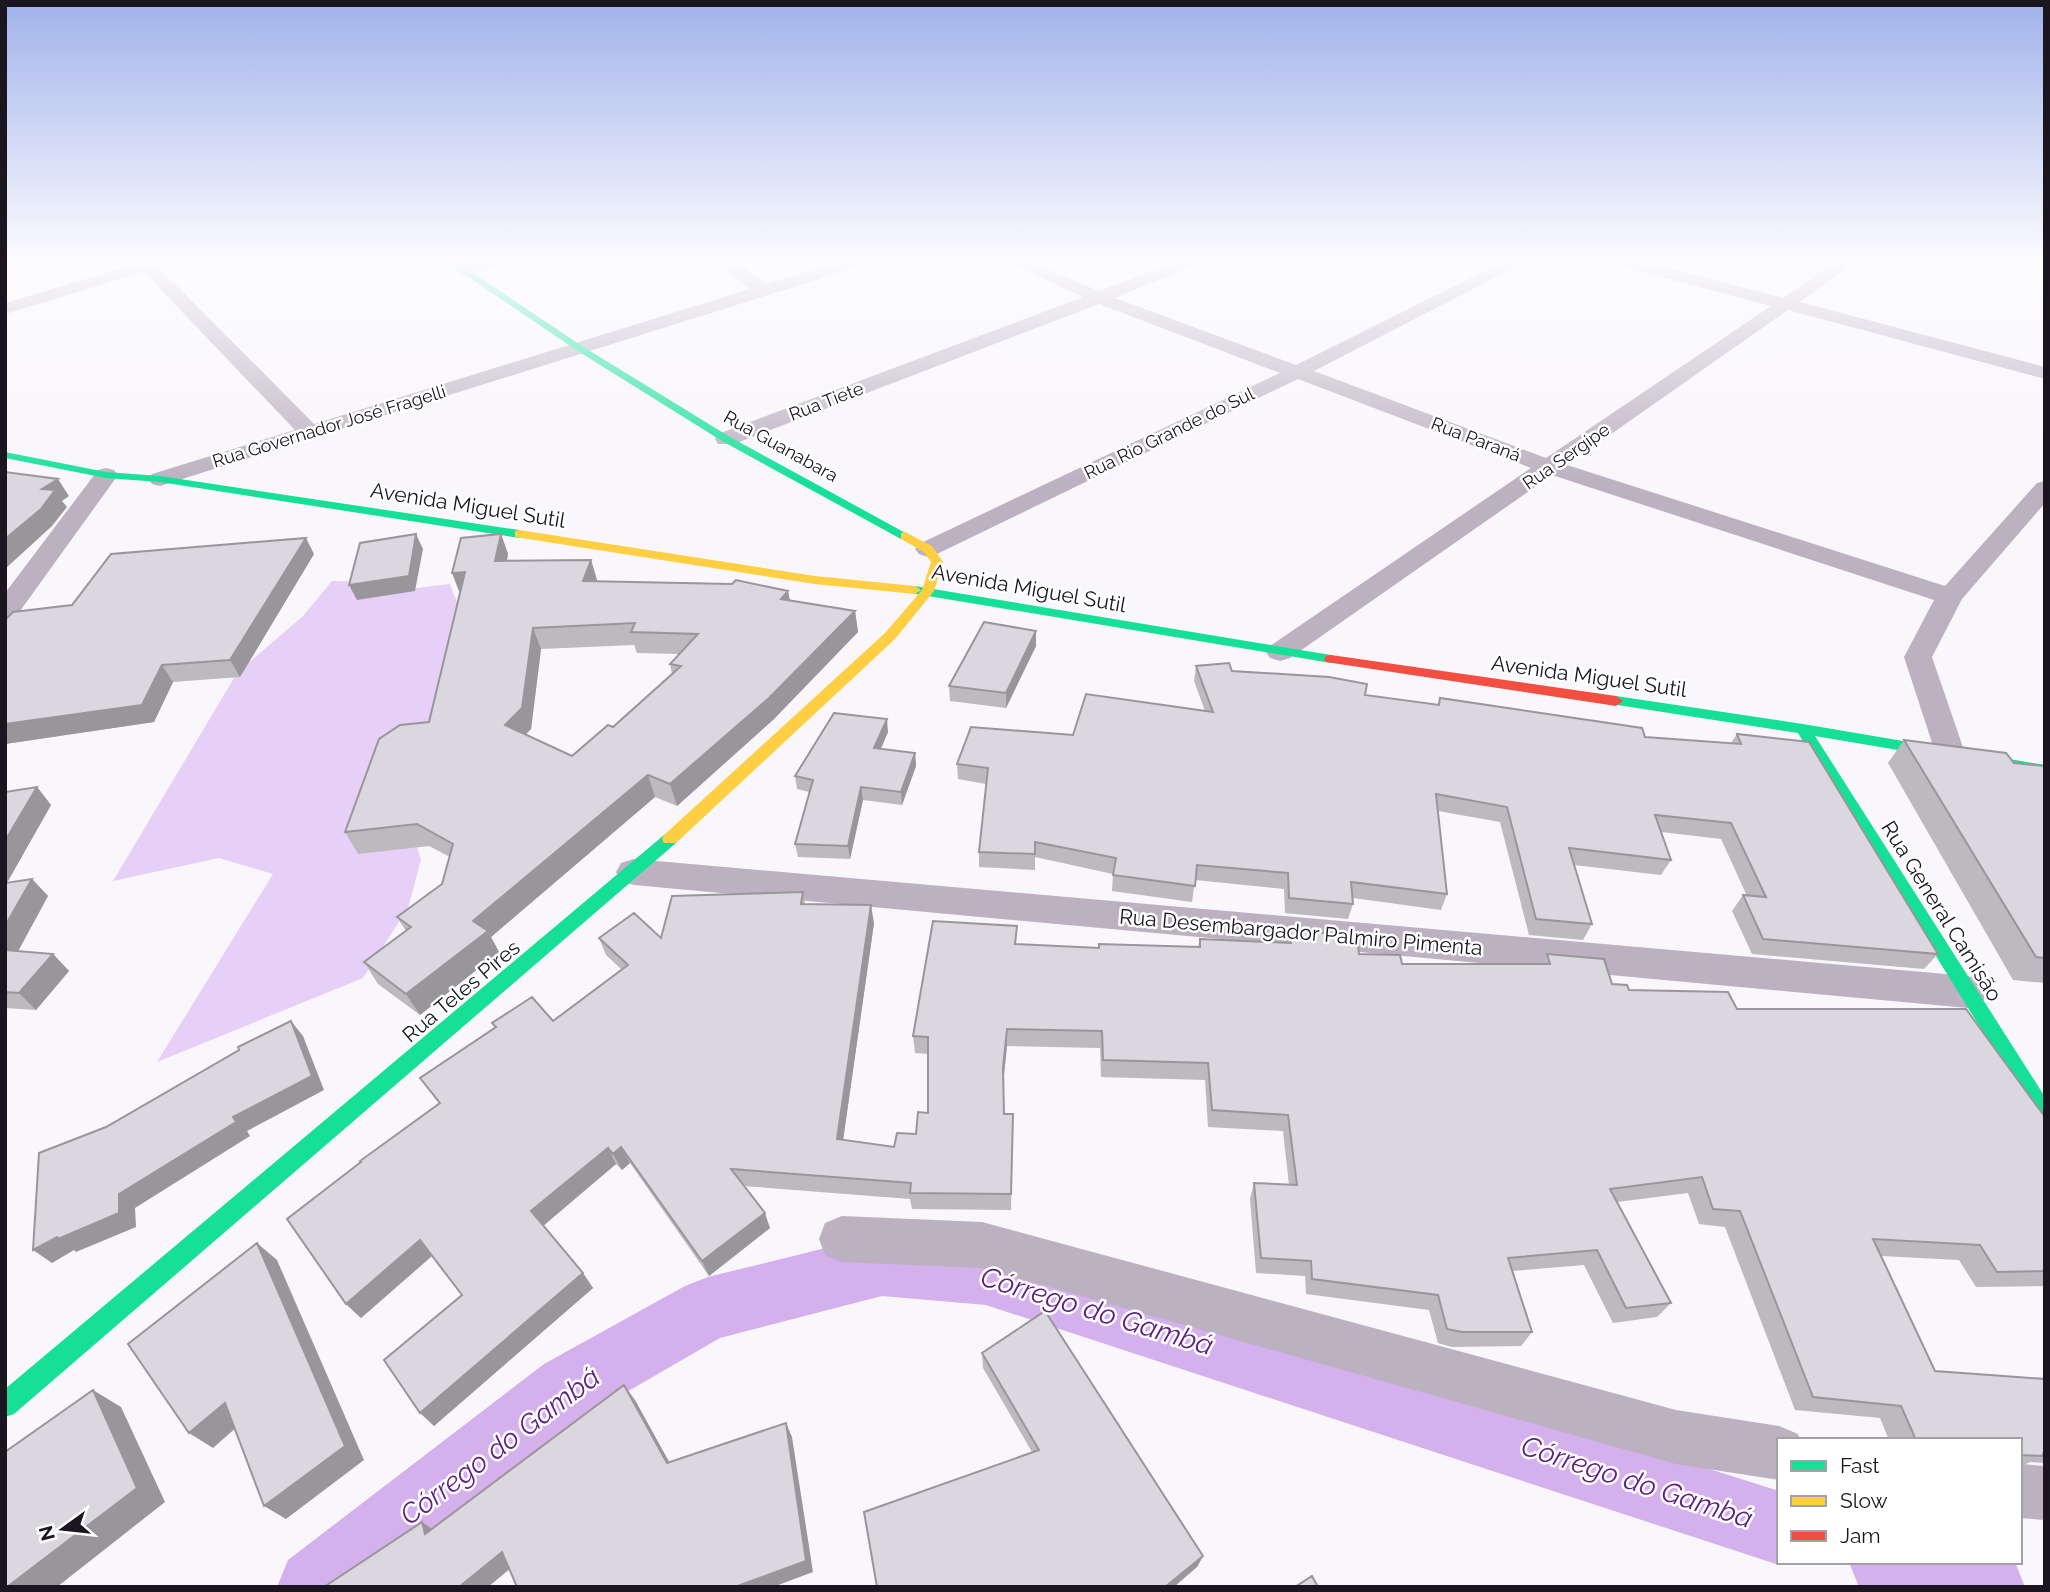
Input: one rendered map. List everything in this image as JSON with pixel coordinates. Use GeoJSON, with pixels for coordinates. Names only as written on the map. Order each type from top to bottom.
{"type":"FeatureCollection","features":[{"type":"Feature","properties":{"kind":"street"},"geometry":{"type":"LineString","coordinates":[[214,333],[310,432]]}},
{"type":"Feature","properties":{"kind":"street","name":"Rua Guanabara"},"geometry":{"type":"LineString","coordinates":[[557,333],[726,439],[937,560]]}},
{"type":"Feature","properties":{"kind":"street","name":"Rua Governador José Fragelli"},"geometry":{"type":"LineString","coordinates":[[160,479],[626,333]]}},
{"type":"Feature","properties":{"kind":"street","name":"Rua Tiete"},"geometry":{"type":"LineString","coordinates":[[726,439],[1006,333]]}},
{"type":"Feature","properties":{"kind":"street","name":"Rua Paraná"},"geometry":{"type":"LineString","coordinates":[[1196,333],[1549,467],[1950,596]]}},
{"type":"Feature","properties":{"kind":"street","name":"Rua Rio Grande do Sul"},"geometry":{"type":"LineString","coordinates":[[937,560],[1375,333]]}},
{"type":"Feature","properties":{"kind":"street","name":"Rua Sergipe"},"geometry":{"type":"LineString","coordinates":[[1280,652],[1743,333]]}},
{"type":"Feature","properties":{"kind":"street"},"geometry":{"type":"LineString","coordinates":[[1896,333],[2045,373]]}},
{"type":"Feature","properties":{"kind":"street","name":"Avenida Miguel Sutil"},"geometry":{"type":"LineString","coordinates":[[5,455],[106,475],[160,479],[815,580],[928,591],[1280,652],[1804,729],[1950,756],[2045,770]]}},
{"type":"Feature","properties":{"kind":"street"},"geometry":{"type":"LineString","coordinates":[[5,612],[106,475]]}},
{"type":"Feature","properties":{"kind":"street"},"geometry":{"type":"LineString","coordinates":[[1950,756],[1918,657],[1950,596],[2045,488]]}},
{"type":"Feature","properties":{"kind":"street"},"geometry":{"type":"LineString","coordinates":[[928,591],[937,560]]}},
{"type":"Feature","properties":{"kind":"street"},"geometry":{"type":"LineString","coordinates":[[969,581],[1014,606]]}},
{"type":"Feature","properties":{"kind":"street","name":"Rua Teles Pires"},"geometry":{"type":"LineString","coordinates":[[5,1405],[634,872],[890,636],[928,591]]}},
{"type":"Feature","properties":{"kind":"street","name":"Rua General Camisão"},"geometry":{"type":"LineString","coordinates":[[1804,729],[2045,1115]]}},
{"type":"Feature","properties":{"kind":"street","name":"Rua Desembargador Palmiro Pimenta"},"geometry":{"type":"LineString","coordinates":[[634,872],[1968,992]]}},
{"type":"Feature","properties":{"kind":"street"},"geometry":{"type":"LineString","coordinates":[[842,1239],[982,1245],[1676,1437],[1777,1453]]}},
{"type":"Feature","properties":{"kind":"street"},"geometry":{"type":"LineString","coordinates":[[2022,1491],[2045,1493]]}},
{"type":"Feature","properties":{"kind":"shaded area"},"geometry":{"type":"Polygon","coordinates":[[[332,581],[377,582],[401,590],[450,584],[465,623],[470,668],[400,793],[421,860],[408,908],[363,978],[157,1062],[273,874],[219,858],[113,881],[237,673],[303,616],[332,581]]]}},
{"type":"Feature","properties":{"kind":"building"},"geometry":{"type":"Polygon","coordinates":[[[5,472],[58,479],[42,489],[55,490],[41,509],[5,539],[5,472]]]}},
{"type":"Feature","properties":{"kind":"building"},"geometry":{"type":"Polygon","coordinates":[[[416,534],[409,576],[349,585],[360,543],[416,534]]]}},
{"type":"Feature","properties":{"kind":"building"},"geometry":{"type":"Polygon","coordinates":[[[501,534],[495,561],[591,560],[583,581],[732,584],[736,580],[788,591],[781,599],[855,611],[769,698],[670,784],[648,775],[473,921],[488,931],[406,994],[364,962],[411,927],[397,917],[442,884],[453,844],[417,824],[345,832],[379,739],[400,725],[429,722],[465,572],[452,573],[461,538],[501,534]],[[635,623],[533,628],[522,708],[505,725],[572,756],[608,725],[613,727],[681,666],[670,664],[698,634],[631,632],[635,623]]]}},
{"type":"Feature","properties":{"kind":"building"},"geometry":{"type":"Polygon","coordinates":[[[306,538],[230,660],[162,665],[142,705],[5,724],[5,620],[13,612],[72,605],[111,554],[306,538]]]}},
{"type":"Feature","properties":{"kind":"building"},"geometry":{"type":"Polygon","coordinates":[[[984,622],[1036,631],[1006,693],[949,686],[984,622]]]}},
{"type":"Feature","properties":{"kind":"building"},"geometry":{"type":"Polygon","coordinates":[[[1229,663],[1232,671],[1329,677],[1367,684],[1365,695],[1439,705],[1440,698],[1642,728],[1645,737],[1741,744],[1737,734],[1809,742],[1938,954],[1763,939],[1743,895],[1766,897],[1731,823],[1655,815],[1671,860],[1569,848],[1592,924],[1536,919],[1507,807],[1436,794],[1447,894],[1351,882],[1353,904],[1289,898],[1288,873],[1197,865],[1195,886],[1113,875],[1116,858],[1035,842],[1035,854],[979,852],[988,768],[957,764],[971,727],[1073,735],[1086,694],[1213,712],[1196,666],[1229,663]]]}},
{"type":"Feature","properties":{"kind":"building"},"geometry":{"type":"Polygon","coordinates":[[[834,713],[887,719],[874,748],[915,753],[901,792],[861,787],[848,846],[795,844],[813,780],[795,776],[834,713]]]}},
{"type":"Feature","properties":{"kind":"building"},"geometry":{"type":"Polygon","coordinates":[[[1904,740],[2006,753],[2014,763],[2045,766],[2045,958],[2036,957],[1904,740]]]}},
{"type":"Feature","properties":{"kind":"building"},"geometry":{"type":"Polygon","coordinates":[[[37,787],[5,841],[5,792],[37,787]]]}},
{"type":"Feature","properties":{"kind":"building"},"geometry":{"type":"Polygon","coordinates":[[[32,879],[5,926],[5,883],[32,879]]]}},
{"type":"Feature","properties":{"kind":"building"},"geometry":{"type":"Polygon","coordinates":[[[803,892],[801,904],[871,905],[837,1139],[894,1147],[897,1133],[916,1134],[918,1112],[928,1113],[928,1037],[913,1036],[933,921],[1017,926],[1015,944],[1099,948],[1099,944],[1200,947],[1200,939],[1291,943],[1291,930],[1357,936],[1359,954],[1400,955],[1402,964],[1550,964],[1547,954],[1604,959],[1612,984],[1627,985],[1629,990],[1728,992],[1737,1009],[1966,1009],[2045,1117],[2045,1271],[1997,1272],[1980,1245],[1873,1239],[1935,1371],[2045,1379],[2045,1450],[2042,1456],[2022,1455],[2022,1438],[1915,1438],[1901,1406],[1813,1397],[1740,1211],[1713,1209],[1702,1177],[1610,1189],[1671,1303],[1626,1308],[1597,1250],[1508,1258],[1532,1332],[1462,1332],[1447,1329],[1438,1295],[1312,1279],[1311,1261],[1261,1258],[1254,1183],[1297,1185],[1288,1115],[1212,1110],[1208,1063],[1103,1060],[1102,1031],[1007,1029],[1003,1068],[1004,1114],[1013,1114],[1011,1194],[910,1193],[911,1183],[731,1169],[765,1213],[702,1261],[621,1147],[613,1154],[608,1148],[531,1211],[583,1273],[420,1413],[384,1360],[462,1295],[420,1240],[346,1304],[287,1219],[360,1161],[440,1103],[420,1078],[496,1027],[492,1023],[532,997],[553,1021],[628,965],[599,938],[634,913],[661,938],[672,896],[803,892]]]}},
{"type":"Feature","properties":{"kind":"building"},"geometry":{"type":"Polygon","coordinates":[[[5,950],[53,954],[19,993],[5,992],[5,950]]]}},
{"type":"Feature","properties":{"kind":"building"},"geometry":{"type":"Polygon","coordinates":[[[291,1021],[312,1076],[233,1117],[236,1122],[119,1194],[119,1213],[58,1239],[57,1237],[33,1250],[39,1153],[106,1127],[239,1050],[238,1047],[291,1021]]]}},
{"type":"Feature","properties":{"kind":"building"},"geometry":{"type":"Polygon","coordinates":[[[257,1243],[345,1446],[264,1506],[225,1403],[189,1433],[128,1344],[257,1243]]]}},
{"type":"Feature","properties":{"kind":"building"},"geometry":{"type":"Polygon","coordinates":[[[1045,1311],[1203,1556],[1165,1587],[877,1587],[864,1512],[1039,1450],[982,1353],[1045,1311]]]}},
{"type":"Feature","properties":{"kind":"building"},"geometry":{"type":"Polygon","coordinates":[[[624,1385],[667,1463],[786,1423],[806,1561],[735,1587],[517,1587],[502,1552],[459,1587],[324,1587],[422,1522],[425,1534],[624,1385]]]}},
{"type":"Feature","properties":{"kind":"building"},"geometry":{"type":"Polygon","coordinates":[[[93,1390],[137,1488],[5,1587],[5,1452],[93,1390]]]}},
{"type":"Feature","properties":{"kind":"building"},"geometry":{"type":"Polygon","coordinates":[[[1312,1576],[1318,1587],[1295,1587],[1312,1576]]]}},
{"type":"Feature","properties":{"kind":"waterway","name":"Córrego do Gambá"},"geometry":{"type":"LineString","coordinates":[[315,1587],[568,1388],[708,1309],[882,1265],[986,1273],[1777,1527]]}},
{"type":"Feature","properties":{"kind":"waterway","name":"Córrego do Gambá"},"geometry":{"type":"LineString","coordinates":[[1892,1564],[1948,1583],[1987,1587]]}},
{"type":"Feature","properties":{"kind":"traffic: fast"},"geometry":{"type":"LineString","coordinates":[[557,333],[726,439],[905,536]]}},
{"type":"Feature","properties":{"kind":"traffic: fast"},"geometry":{"type":"LineString","coordinates":[[5,455],[106,475],[160,479],[519,534]]}},
{"type":"Feature","properties":{"kind":"traffic: fast"},"geometry":{"type":"LineString","coordinates":[[915,590],[1331,659]]}},
{"type":"Feature","properties":{"kind":"traffic: fast"},"geometry":{"type":"LineString","coordinates":[[1616,701],[2045,770]]}},
{"type":"Feature","properties":{"kind":"traffic: fast"},"geometry":{"type":"LineString","coordinates":[[1803,729],[2045,1115]]}},
{"type":"Feature","properties":{"kind":"traffic: fast"},"geometry":{"type":"LineString","coordinates":[[5,1405],[670,839]]}},
{"type":"Feature","properties":{"kind":"traffic: slow"},"geometry":{"type":"LineString","coordinates":[[519,534],[815,580],[915,590]]}},
{"type":"Feature","properties":{"kind":"traffic: slow"},"geometry":{"type":"LineString","coordinates":[[670,839],[890,636],[928,591],[937,562],[928,549],[905,536]]}},
{"type":"Feature","properties":{"kind":"traffic: jam"},"geometry":{"type":"LineString","coordinates":[[1331,659],[1616,701]]}}]}
